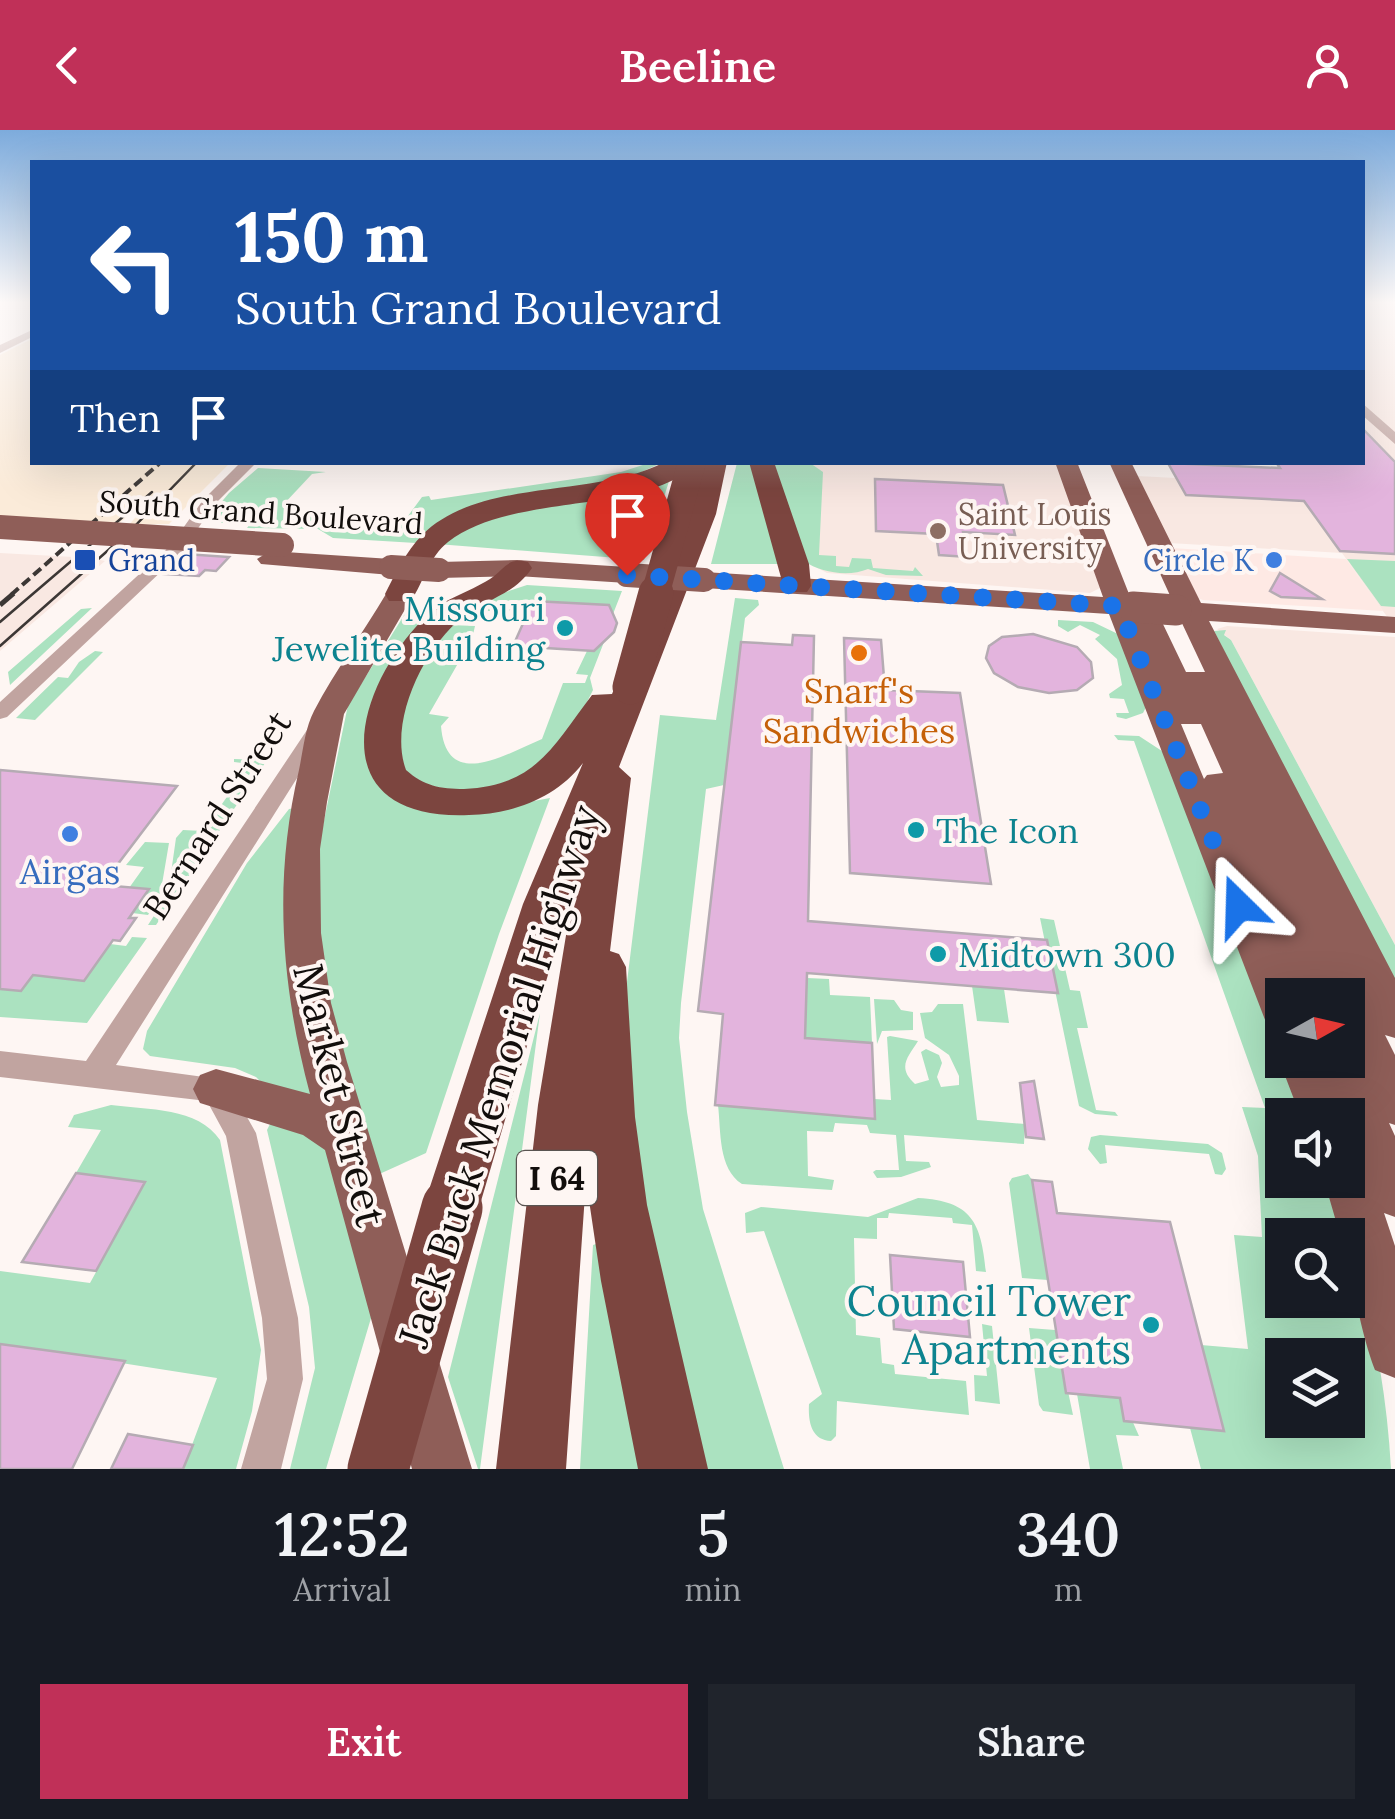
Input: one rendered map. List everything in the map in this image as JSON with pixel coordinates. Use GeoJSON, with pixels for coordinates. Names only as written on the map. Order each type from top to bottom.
{"type":"FeatureCollection","features":[{"type":"Feature","properties":{"kind":"highway"},"geometry":{"type":"LineString","coordinates":[[397,571],[456,524],[506,508],[619,490],[681,465]]}},
{"type":"Feature","properties":{"kind":"highway","name":"Jack Buck Memorial Highway"},"geometry":{"type":"LineString","coordinates":[[531,1469],[553,1215],[593,889],[630,687],[687,465]]}},
{"type":"Feature","properties":{"kind":"highway","name":"Jack Buck Memorial Highway"},"geometry":{"type":"LineString","coordinates":[[378,1469],[538,923],[702,514],[715,465]]}},
{"type":"Feature","properties":{"kind":"highway"},"geometry":{"type":"LineString","coordinates":[[762,465],[786,537],[796,586]]}},
{"type":"Feature","properties":{"kind":"highway"},"geometry":{"type":"LineString","coordinates":[[517,568],[505,584],[437,623],[417,650],[393,699],[380,752],[396,783],[434,800],[456,804],[494,801],[526,791],[545,780],[578,744],[597,713],[640,662]]}},
{"type":"Feature","properties":{"kind":"highway"},"geometry":{"type":"LineString","coordinates":[[593,889],[601,948],[613,1168],[655,1391],[674,1469]]}},
{"type":"Feature","properties":{"kind":"main road"},"geometry":{"type":"LineString","coordinates":[[1068,465],[1395,1020]]}},
{"type":"Feature","properties":{"kind":"main road"},"geometry":{"type":"LineString","coordinates":[[1086,465],[1336,978]]}},
{"type":"Feature","properties":{"kind":"main road"},"geometry":{"type":"LineString","coordinates":[[1103,465],[1155,609],[1304,978]]}},
{"type":"Feature","properties":{"kind":"main road"},"geometry":{"type":"LineString","coordinates":[[1121,465],[1155,609],[1271,978]]}},
{"type":"Feature","properties":{"kind":"main road","name":"South Grand Boulevard"},"geometry":{"type":"LineString","coordinates":[[0,528],[276,552],[397,571],[443,563],[1395,625]]}},
{"type":"Feature","properties":{"kind":"main road","name":"South Grand Boulevard"},"geometry":{"type":"LineString","coordinates":[[0,541],[276,552]]}},
{"type":"Feature","properties":{"kind":"main road","name":"Bernard Street"},"geometry":{"type":"LineString","coordinates":[[328,714],[397,571]]}},
{"type":"Feature","properties":{"kind":"main road","name":"Market Street"},"geometry":{"type":"LineString","coordinates":[[328,714],[302,849],[301,932],[310,1003],[442,1469]]}},
{"type":"Feature","properties":{"kind":"main road"},"geometry":{"type":"LineString","coordinates":[[1365,1039],[1395,1104]]}},
{"type":"Feature","properties":{"kind":"main road"},"geometry":{"type":"LineString","coordinates":[[1347,1078],[1395,1194]]}},
{"type":"Feature","properties":{"kind":"main road"},"geometry":{"type":"LineString","coordinates":[[216,1089],[316,1117],[345,1136]]}},
{"type":"Feature","properties":{"kind":"main road"},"geometry":{"type":"LineString","coordinates":[[1355,1198],[1388,1310],[1395,1350]]}},
{"type":"Feature","properties":{"kind":"street"},"geometry":{"type":"LineString","coordinates":[[1365,410],[1395,440]]}},
{"type":"Feature","properties":{"kind":"street"},"geometry":{"type":"LineString","coordinates":[[0,713],[177,548],[208,503],[247,465]]}},
{"type":"Feature","properties":{"kind":"street","name":"Bernard Street"},"geometry":{"type":"LineString","coordinates":[[93,1075],[328,714]]}},
{"type":"Feature","properties":{"kind":"street"},"geometry":{"type":"LineString","coordinates":[[0,1064],[216,1089],[241,1133],[280,1318],[285,1379],[261,1469]]}},
{"type":"Feature","properties":{"kind":"shaded area"},"geometry":{"type":"Polygon","coordinates":[[[0,363],[30,363],[30,465],[228,465],[169,524],[129,525],[139,513],[133,512],[118,524],[0,517],[0,363]]]}},
{"type":"Feature","properties":{"kind":"shaded area","name":"Saint Louis University"},"geometry":{"type":"Polygon","coordinates":[[[1365,363],[1395,363],[1395,628],[1342,553],[1169,543],[1137,476],[1289,484],[1276,465],[1365,465],[1365,363]]]}},
{"type":"Feature","properties":{"kind":"shaded area","name":"Saint Louis University"},"geometry":{"type":"Polygon","coordinates":[[[772,465],[1059,465],[1100,588],[1090,593],[827,573],[804,561],[772,465]]]}},
{"type":"Feature","properties":{"kind":"shaded area"},"geometry":{"type":"Polygon","coordinates":[[[1171,548],[1346,559],[1383,611],[1203,600],[1197,598],[1171,548]]]}},
{"type":"Feature","properties":{"kind":"shaded area"},"geometry":{"type":"Polygon","coordinates":[[[0,553],[92,558],[105,561],[0,651],[0,553]]]}},
{"type":"Feature","properties":{"kind":"shaded area"},"geometry":{"type":"Polygon","coordinates":[[[1227,626],[1395,637],[1395,945],[1231,640],[1217,629],[1227,626]]]}},
{"type":"Feature","properties":{"kind":"green space"},"geometry":{"type":"Polygon","coordinates":[[[657,465],[416,543],[333,538],[318,529],[247,528],[251,523],[216,523],[215,517],[208,518],[258,468],[326,472],[312,474],[282,506],[292,507],[290,513],[405,520],[422,497],[429,496],[431,500],[657,465]]]}},
{"type":"Feature","properties":{"kind":"green space"},"geometry":{"type":"Polygon","coordinates":[[[736,465],[753,465],[779,564],[711,564],[736,465]]]}},
{"type":"Feature","properties":{"kind":"green space"},"geometry":{"type":"Polygon","coordinates":[[[772,465],[813,465],[823,472],[819,555],[836,556],[836,566],[849,567],[852,558],[871,559],[873,568],[913,571],[915,567],[923,576],[886,575],[868,569],[835,572],[804,561],[772,465]]]}},
{"type":"Feature","properties":{"kind":"green space"},"geometry":{"type":"Polygon","coordinates":[[[671,475],[644,560],[437,544],[477,521],[671,475]]]}},
{"type":"Feature","properties":{"kind":"green space"},"geometry":{"type":"Polygon","coordinates":[[[1347,559],[1395,561],[1395,607],[1381,606],[1347,559]]]}},
{"type":"Feature","properties":{"kind":"green space"},"geometry":{"type":"Polygon","coordinates":[[[527,585],[622,591],[613,614],[600,605],[533,601],[528,611],[484,611],[491,606],[485,599],[527,585]]]}},
{"type":"Feature","properties":{"kind":"green space"},"geometry":{"type":"Polygon","coordinates":[[[735,598],[758,600],[759,605],[745,618],[724,785],[706,789],[679,1038],[703,1209],[784,1469],[695,1469],[640,1229],[626,990],[660,715],[716,720],[735,598]]]}},
{"type":"Feature","properties":{"kind":"green space"},"geometry":{"type":"Polygon","coordinates":[[[428,604],[439,607],[415,609],[410,616],[425,621],[381,783],[523,803],[550,798],[499,934],[426,1153],[375,1176],[328,1017],[317,944],[315,864],[348,705],[406,612],[428,604]]]}},
{"type":"Feature","properties":{"kind":"green space"},"geometry":{"type":"Polygon","coordinates":[[[92,608],[10,685],[8,672],[81,609],[92,608]]]}},
{"type":"Feature","properties":{"kind":"green space"},"geometry":{"type":"Polygon","coordinates":[[[1058,620],[1093,622],[1118,634],[1146,707],[1143,713],[1126,719],[1117,717],[1116,713],[1129,713],[1124,699],[1110,698],[1109,694],[1122,685],[1117,659],[1095,639],[1100,635],[1080,625],[1068,632],[1058,626],[1058,620]]]}},
{"type":"Feature","properties":{"kind":"green space"},"geometry":{"type":"Polygon","coordinates":[[[450,625],[475,626],[472,639],[429,714],[449,717],[441,726],[445,746],[454,758],[466,763],[496,759],[542,739],[563,683],[585,683],[588,675],[576,674],[587,651],[604,642],[590,678],[593,690],[570,736],[516,786],[464,794],[417,782],[398,767],[400,711],[410,685],[450,625]]]}},
{"type":"Feature","properties":{"kind":"green space"},"geometry":{"type":"Polygon","coordinates":[[[1226,630],[1224,635],[1231,640],[1395,945],[1395,993],[1214,631],[1226,630]]]}},
{"type":"Feature","properties":{"kind":"green space"},"geometry":{"type":"Polygon","coordinates":[[[95,651],[103,652],[35,720],[16,718],[58,677],[68,678],[79,662],[95,651]]]}},
{"type":"Feature","properties":{"kind":"green space"},"geometry":{"type":"Polygon","coordinates":[[[1114,735],[1139,736],[1165,753],[1265,1008],[1265,1078],[1292,1078],[1300,1098],[1265,1098],[1265,1108],[1134,741],[1118,740],[1114,735]]]}},
{"type":"Feature","properties":{"kind":"green space"},"geometry":{"type":"Polygon","coordinates":[[[234,759],[267,760],[156,925],[148,925],[168,894],[176,838],[183,830],[203,831],[250,764],[234,759]]]}},
{"type":"Feature","properties":{"kind":"green space"},"geometry":{"type":"Polygon","coordinates":[[[295,808],[311,1098],[268,1089],[256,1077],[235,1068],[150,1056],[143,1049],[147,1031],[247,863],[289,809],[295,808]]]}},
{"type":"Feature","properties":{"kind":"green space"},"geometry":{"type":"Polygon","coordinates":[[[145,842],[169,843],[160,896],[148,915],[132,913],[148,890],[129,888],[144,867],[126,865],[145,842]]]}},
{"type":"Feature","properties":{"kind":"green space"},"geometry":{"type":"Polygon","coordinates":[[[1040,918],[1054,920],[1070,990],[1080,991],[1088,1028],[1077,1028],[1096,1110],[1115,1112],[1118,1116],[1095,1114],[1079,1106],[1040,918]]]}},
{"type":"Feature","properties":{"kind":"green space"},"geometry":{"type":"Polygon","coordinates":[[[132,937],[147,938],[87,1023],[0,1017],[0,989],[21,991],[33,975],[84,981],[110,944],[126,946],[132,937]]]}},
{"type":"Feature","properties":{"kind":"green space"},"geometry":{"type":"Polygon","coordinates":[[[807,978],[829,979],[830,995],[870,997],[872,1043],[748,1033],[807,978]]]}},
{"type":"Feature","properties":{"kind":"green space"},"geometry":{"type":"Polygon","coordinates":[[[972,986],[1004,989],[1009,1023],[977,1021],[972,986]]]}},
{"type":"Feature","properties":{"kind":"green space"},"geometry":{"type":"Polygon","coordinates":[[[874,999],[894,1000],[901,1010],[913,1012],[913,1030],[882,1031],[877,1044],[874,999]]]}},
{"type":"Feature","properties":{"kind":"green space"},"geometry":{"type":"Polygon","coordinates":[[[938,1004],[963,1004],[977,1120],[1025,1124],[1024,1144],[904,1135],[906,1161],[929,1162],[931,1167],[901,1177],[877,1178],[873,1172],[876,1170],[899,1170],[896,1135],[870,1133],[867,1125],[835,1123],[833,1132],[807,1131],[808,1176],[834,1180],[832,1190],[742,1184],[734,1177],[722,1149],[718,1105],[874,1119],[874,1099],[891,1100],[887,1037],[890,1036],[918,1041],[905,1067],[915,1084],[929,1080],[921,1052],[926,1049],[939,1055],[942,1063],[937,1077],[941,1087],[959,1085],[949,1055],[925,1038],[920,1013],[932,1012],[938,1004]]]}},
{"type":"Feature","properties":{"kind":"green space"},"geometry":{"type":"Polygon","coordinates":[[[540,1013],[480,1469],[478,1469],[448,1377],[540,1013]]]}},
{"type":"Feature","properties":{"kind":"green space"},"geometry":{"type":"Polygon","coordinates":[[[111,1105],[186,1116],[211,1129],[220,1140],[261,1350],[252,1411],[236,1469],[183,1469],[217,1378],[0,1344],[0,1271],[90,1283],[145,1183],[76,1173],[101,1130],[68,1127],[74,1115],[111,1105]]]}},
{"type":"Feature","properties":{"kind":"green space"},"geometry":{"type":"Polygon","coordinates":[[[1242,1107],[1265,1108],[1265,1198],[1337,1198],[1343,1218],[1265,1218],[1265,1318],[1365,1318],[1365,1298],[1384,1395],[1391,1469],[1201,1469],[1190,1428],[1224,1430],[1201,1345],[1248,1349],[1234,1235],[1262,1237],[1258,1156],[1242,1107]]]}},
{"type":"Feature","properties":{"kind":"green space"},"geometry":{"type":"Polygon","coordinates":[[[283,1121],[326,1148],[374,1308],[326,1469],[290,1469],[315,1368],[309,1307],[267,1130],[271,1122],[283,1121]]]}},
{"type":"Feature","properties":{"kind":"green space"},"geometry":{"type":"Polygon","coordinates":[[[1091,1137],[1208,1144],[1222,1153],[1226,1169],[1222,1175],[1215,1174],[1209,1154],[1105,1145],[1107,1163],[1100,1164],[1088,1149],[1091,1137]]]}},
{"type":"Feature","properties":{"kind":"green space"},"geometry":{"type":"Polygon","coordinates":[[[1028,1174],[1048,1280],[1022,1278],[1009,1183],[1012,1178],[1028,1174]]]}},
{"type":"Feature","properties":{"kind":"green space"},"geometry":{"type":"Polygon","coordinates":[[[918,1198],[951,1204],[970,1217],[981,1240],[986,1272],[976,1271],[972,1225],[953,1223],[952,1218],[889,1213],[888,1218],[877,1218],[877,1239],[854,1238],[856,1335],[880,1338],[882,1363],[894,1365],[895,1374],[966,1381],[969,1415],[837,1401],[836,1436],[831,1441],[824,1440],[812,1428],[809,1410],[809,1404],[822,1394],[764,1231],[746,1233],[745,1213],[761,1207],[868,1217],[918,1198]]]}},
{"type":"Feature","properties":{"kind":"green space"},"geometry":{"type":"Polygon","coordinates":[[[599,1243],[650,1469],[580,1469],[593,1245],[599,1243]]]}},
{"type":"Feature","properties":{"kind":"green space"},"geometry":{"type":"Polygon","coordinates":[[[982,1324],[992,1326],[1000,1404],[975,1401],[974,1375],[987,1376],[982,1324]]]}},
{"type":"Feature","properties":{"kind":"green space"},"geometry":{"type":"Polygon","coordinates":[[[1029,1328],[1055,1330],[1073,1415],[1043,1411],[1039,1405],[1029,1328]]]}},
{"type":"Feature","properties":{"kind":"green space"},"geometry":{"type":"Polygon","coordinates":[[[1087,1388],[1119,1391],[1139,1436],[1116,1435],[1123,1469],[1090,1469],[1077,1394],[1088,1395],[1087,1388]]]}},
{"type":"Feature","properties":{"kind":"building"},"geometry":{"type":"Polygon","coordinates":[[[1365,431],[1395,462],[1395,554],[1340,551],[1304,501],[1186,495],[1169,465],[1280,468],[1278,465],[1365,465],[1365,431]]]}},
{"type":"Feature","properties":{"kind":"building"},"geometry":{"type":"Polygon","coordinates":[[[875,479],[1003,485],[1015,535],[963,532],[967,557],[939,555],[936,534],[876,531],[875,479]]]}},
{"type":"Feature","properties":{"kind":"building"},"geometry":{"type":"Polygon","coordinates":[[[185,554],[229,557],[216,571],[205,570],[199,576],[164,574],[185,554]]]}},
{"type":"Feature","properties":{"kind":"building","name":"Circle K"},"geometry":{"type":"Polygon","coordinates":[[[1280,573],[1322,599],[1281,597],[1270,591],[1280,573]]]}},
{"type":"Feature","properties":{"kind":"building","name":"Missouri Jewelite Building"},"geometry":{"type":"Polygon","coordinates":[[[533,601],[609,605],[617,623],[614,632],[594,651],[513,646],[533,601]]]}},
{"type":"Feature","properties":{"kind":"building"},"geometry":{"type":"Polygon","coordinates":[[[1033,634],[1077,647],[1091,662],[1093,678],[1077,690],[1049,693],[1018,687],[994,673],[986,658],[989,646],[1002,637],[1033,634]]]}},
{"type":"Feature","properties":{"kind":"building"},"geometry":{"type":"Polygon","coordinates":[[[793,635],[814,636],[808,921],[1047,940],[1058,993],[807,973],[805,1038],[872,1043],[875,1119],[715,1105],[723,1014],[698,1011],[741,642],[792,645],[793,635]]]}},
{"type":"Feature","properties":{"kind":"building"},"geometry":{"type":"Polygon","coordinates":[[[844,638],[881,640],[885,690],[960,693],[991,884],[850,873],[844,638]]]}},
{"type":"Feature","properties":{"kind":"building","name":"Airgas"},"geometry":{"type":"Polygon","coordinates":[[[0,770],[177,786],[102,885],[149,889],[129,918],[136,918],[120,941],[113,940],[84,981],[33,975],[21,991],[0,989],[0,770]]]}},
{"type":"Feature","properties":{"kind":"building"},"geometry":{"type":"Polygon","coordinates":[[[1034,1081],[1044,1139],[1026,1137],[1020,1083],[1034,1081]]]}},
{"type":"Feature","properties":{"kind":"building"},"geometry":{"type":"Polygon","coordinates":[[[76,1173],[145,1182],[96,1271],[22,1262],[76,1173]]]}},
{"type":"Feature","properties":{"kind":"building","name":"Council Tower Apartments"},"geometry":{"type":"Polygon","coordinates":[[[1032,1180],[1052,1182],[1057,1213],[1170,1222],[1224,1431],[1124,1421],[1120,1398],[1066,1393],[1032,1180]]]}},
{"type":"Feature","properties":{"kind":"building"},"geometry":{"type":"Polygon","coordinates":[[[890,1255],[963,1262],[970,1337],[894,1329],[890,1255]]]}},
{"type":"Feature","properties":{"kind":"building"},"geometry":{"type":"Polygon","coordinates":[[[0,1344],[125,1361],[72,1469],[0,1469],[0,1344]]]}},
{"type":"Feature","properties":{"kind":"building"},"geometry":{"type":"Polygon","coordinates":[[[128,1434],[193,1445],[183,1469],[111,1469],[128,1434]]]}},
{"type":"Feature","properties":{"kind":"tram line"},"geometry":{"type":"LineString","coordinates":[[0,646],[131,530],[194,465]]}},
{"type":"Feature","properties":{"kind":"tram line"},"geometry":{"type":"LineString","coordinates":[[0,622],[152,492]]}},
{"type":"Feature","properties":{"kind":"railway"},"geometry":{"type":"LineString","coordinates":[[11,595],[158,465]]}},
{"type":"Feature","properties":{"kind":"railway"},"geometry":{"type":"LineString","coordinates":[[0,605],[14,593]]}},
{"type":"Feature","properties":{"kind":"place","name":"Saint Louis University"},"geometry":{"type":"Point","coordinates":[938,531]}},
{"type":"Feature","properties":{"kind":"place","name":"Grand"},"geometry":{"type":"Point","coordinates":[85,560]}},
{"type":"Feature","properties":{"kind":"place","name":"Circle K"},"geometry":{"type":"Point","coordinates":[1274,560]}},
{"type":"Feature","properties":{"kind":"place","name":"Missouri Jewelite Building"},"geometry":{"type":"Point","coordinates":[565,628]}},
{"type":"Feature","properties":{"kind":"place","name":"Snarf's Sandwiches"},"geometry":{"type":"Point","coordinates":[859,653]}},
{"type":"Feature","properties":{"kind":"place","name":"The Icon"},"geometry":{"type":"Point","coordinates":[916,830]}},
{"type":"Feature","properties":{"kind":"place","name":"Airgas"},"geometry":{"type":"Point","coordinates":[70,834]}},
{"type":"Feature","properties":{"kind":"place","name":"Midtown 300"},"geometry":{"type":"Point","coordinates":[938,954]}},
{"type":"Feature","properties":{"kind":"place","name":"Council Tower Apartments"},"geometry":{"type":"Point","coordinates":[1151,1325]}},
{"type":"Feature","properties":{"kind":"route"},"geometry":{"type":"LineString","coordinates":[[627,575],[1119,606],[1239,906]]}}]}
